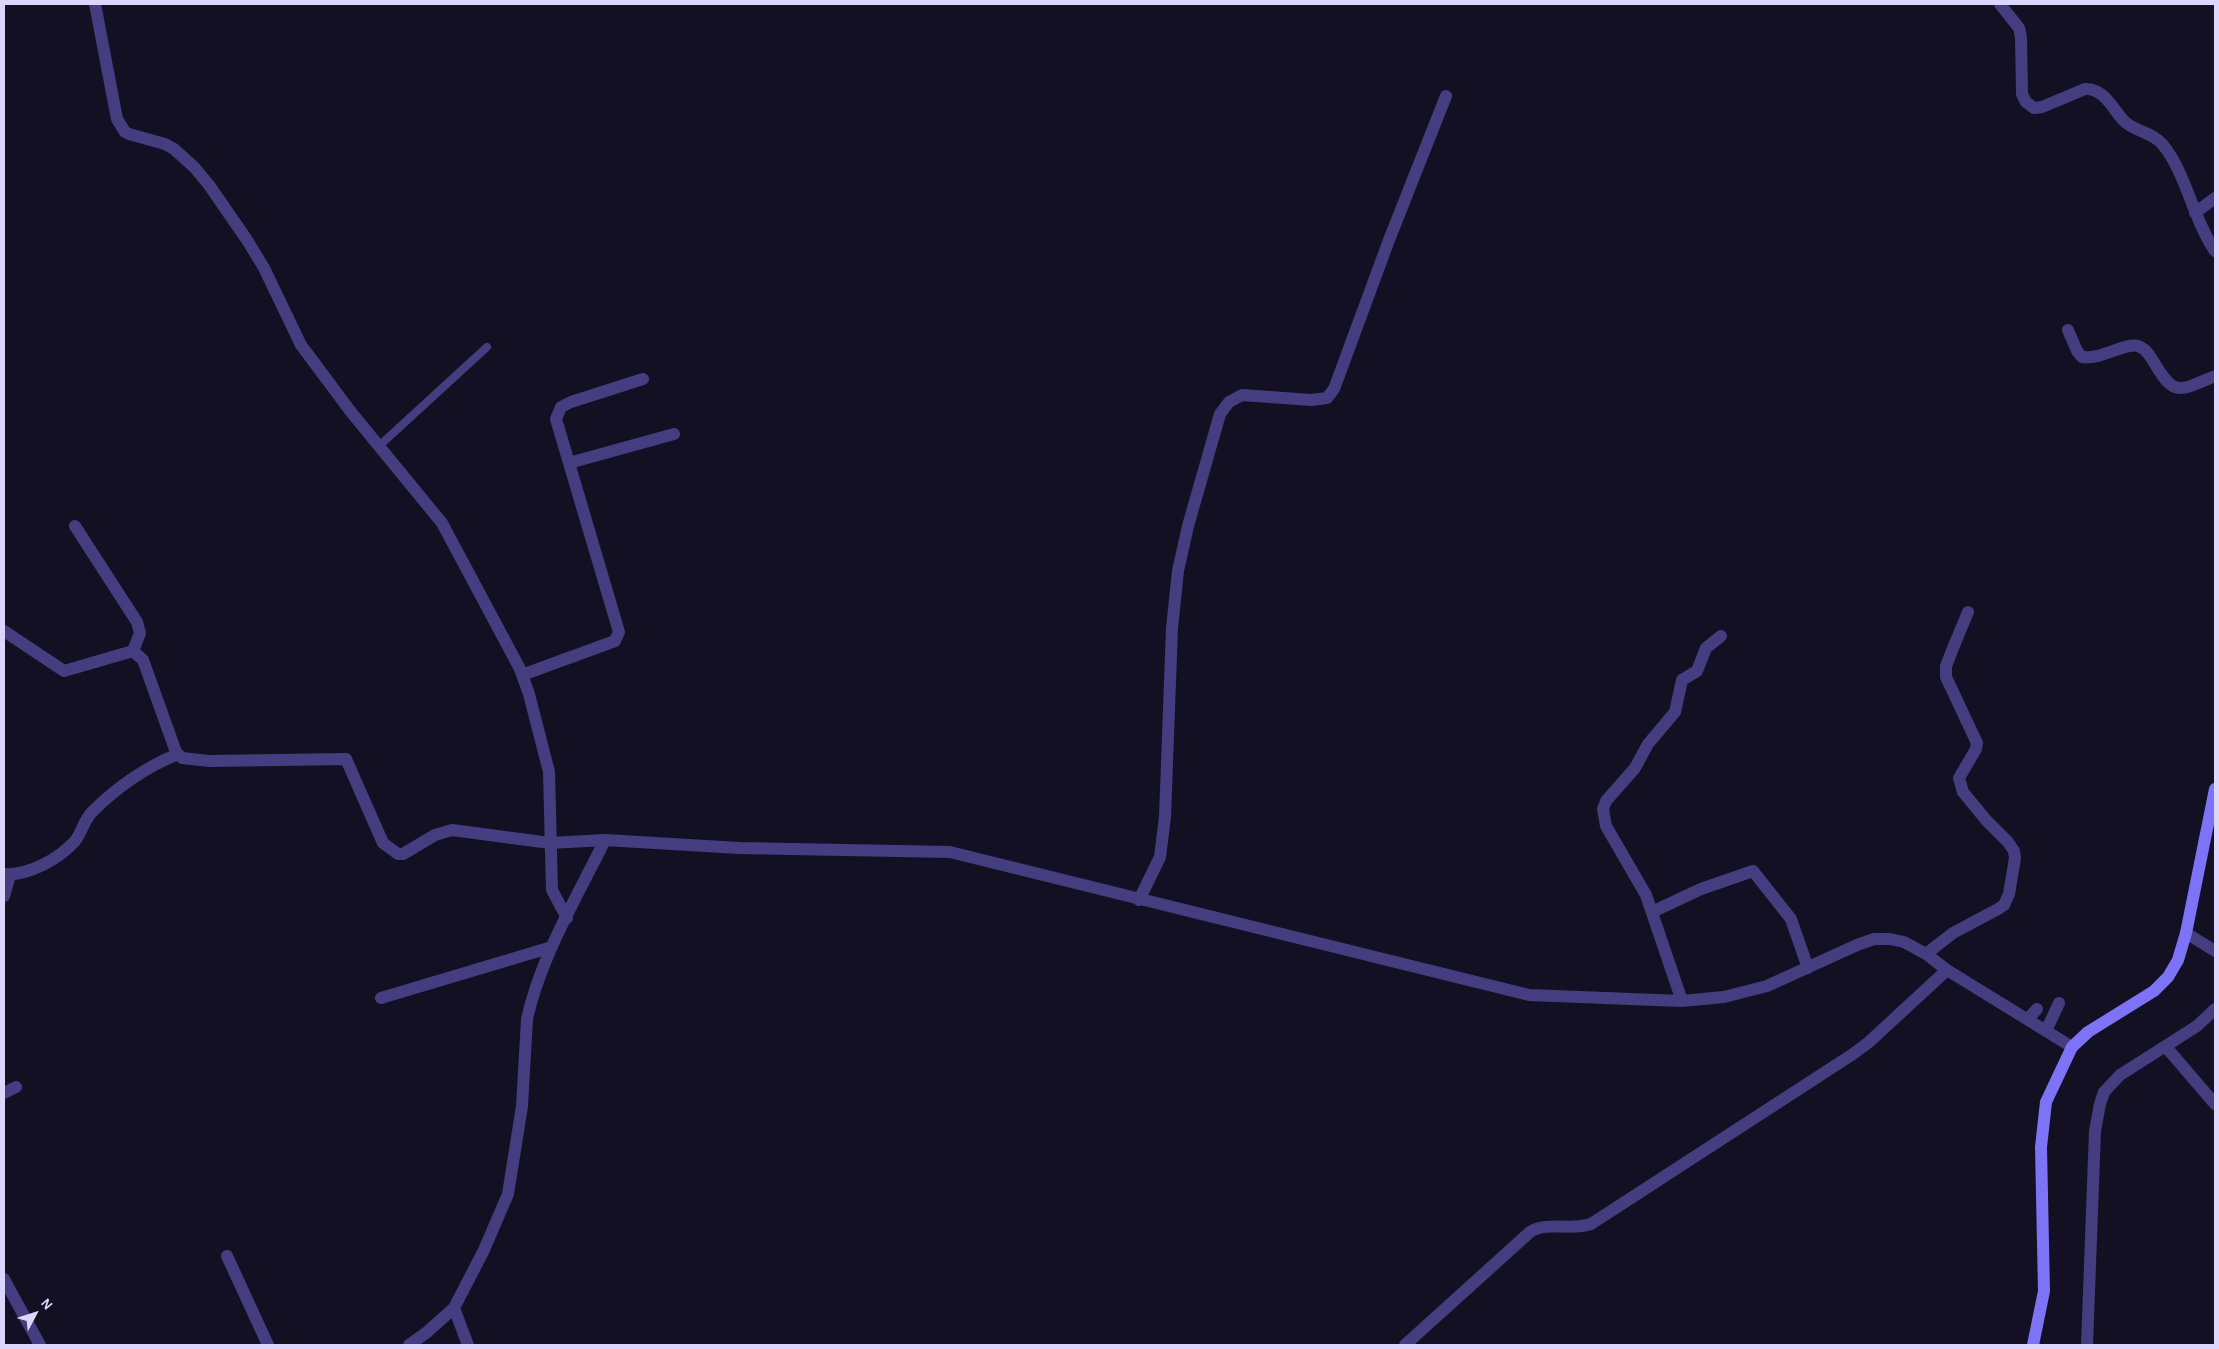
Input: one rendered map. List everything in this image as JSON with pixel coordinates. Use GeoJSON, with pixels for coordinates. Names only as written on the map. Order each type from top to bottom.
{"type":"FeatureCollection","features":[{"type":"Feature","properties":{"kind":"main road"},"geometry":{"type":"LineString","coordinates":[[2033,1345],[2044,1292],[2041,1147],[2046,1102],[2072,1047],[2095,1028],[2154,991],[2168,977],[2178,960],[2186,933],[2215,789]]}},
{"type":"Feature","properties":{"kind":"street"},"geometry":{"type":"LineString","coordinates":[[95,4],[117,119],[120,126],[129,134],[165,144],[174,149],[194,167],[209,185],[264,268],[301,345],[351,412],[442,523],[522,675],[547,760],[552,890],[567,918]]}},
{"type":"Feature","properties":{"kind":"street"},"geometry":{"type":"LineString","coordinates":[[2000,4],[2019,28],[2021,37],[2022,94],[2026,102],[2034,108],[2042,107],[2084,89],[2092,88],[2104,96],[2125,122],[2153,136],[2164,147],[2215,251]]}},
{"type":"Feature","properties":{"kind":"street"},"geometry":{"type":"LineString","coordinates":[[1139,900],[1160,856],[1165,817],[1172,628],[1178,571],[1188,526],[1220,414],[1229,402],[1242,395],[1311,400],[1327,398],[1334,389],[1389,240],[1446,96]]}},
{"type":"Feature","properties":{"kind":"street"},"geometry":{"type":"LineString","coordinates":[[2195,213],[2215,198]]}},
{"type":"Feature","properties":{"kind":"street"},"geometry":{"type":"LineString","coordinates":[[2068,330],[2077,351],[2082,357],[2096,358],[2133,346],[2143,349],[2149,355],[2164,381],[2171,387],[2180,389],[2215,376]]}},
{"type":"Feature","properties":{"kind":"street"},"geometry":{"type":"LineString","coordinates":[[522,675],[615,641],[619,636],[556,419],[561,407],[571,402],[642,379]]}},
{"type":"Feature","properties":{"kind":"street"},"geometry":{"type":"LineString","coordinates":[[569,463],[674,434]]}},
{"type":"Feature","properties":{"kind":"street"},"geometry":{"type":"LineString","coordinates":[[75,526],[137,622],[140,633],[133,651]]}},
{"type":"Feature","properties":{"kind":"street"},"geometry":{"type":"LineString","coordinates":[[1926,954],[1953,933],[2004,905],[2009,894],[2015,858],[2011,845],[1980,813],[1963,792],[1959,782],[1959,778],[1976,749],[1976,744],[1946,677],[1946,666],[1968,612]]}},
{"type":"Feature","properties":{"kind":"street"},"geometry":{"type":"LineString","coordinates":[[4,631],[64,671],[133,651]]}},
{"type":"Feature","properties":{"kind":"street"},"geometry":{"type":"LineString","coordinates":[[1682,1000],[1652,912],[1638,878],[1606,826],[1603,809],[1606,801],[1635,768],[1648,744],[1675,712],[1682,680],[1698,671],[1706,648],[1721,636]]}},
{"type":"Feature","properties":{"kind":"street"},"geometry":{"type":"LineString","coordinates":[[133,651],[143,660],[178,754],[182,758],[209,761],[346,759],[383,843],[398,854],[403,854],[435,835],[452,830],[550,842],[605,840],[740,848],[950,852],[1530,995],[1682,1000],[1724,998],[1767,986],[1874,939],[1890,939],[1904,942],[1926,954],[1947,970],[2072,1047]]}},
{"type":"Feature","properties":{"kind":"street"},"geometry":{"type":"LineString","coordinates":[[4,896],[7,874],[41,866],[56,857],[75,840],[87,818],[102,803],[146,769],[178,754]]}},
{"type":"Feature","properties":{"kind":"street"},"geometry":{"type":"LineString","coordinates":[[409,1345],[426,1333],[454,1308],[484,1250],[508,1194],[522,1106],[527,1019],[530,1005],[552,947],[605,840]]}},
{"type":"Feature","properties":{"kind":"street"},"geometry":{"type":"LineString","coordinates":[[1652,912],[1701,889],[1753,871],[1791,919],[1808,968]]}},
{"type":"Feature","properties":{"kind":"street"},"geometry":{"type":"LineString","coordinates":[[2186,933],[2212,949]]}},
{"type":"Feature","properties":{"kind":"street"},"geometry":{"type":"LineString","coordinates":[[381,998],[552,947]]}},
{"type":"Feature","properties":{"kind":"street"},"geometry":{"type":"LineString","coordinates":[[1405,1345],[1530,1232],[1539,1228],[1581,1227],[1591,1224],[1853,1054],[1869,1042],[1947,970]]}},
{"type":"Feature","properties":{"kind":"street"},"geometry":{"type":"LineString","coordinates":[[2046,1031],[2059,1003]]}},
{"type":"Feature","properties":{"kind":"street"},"geometry":{"type":"LineString","coordinates":[[2028,1019],[2037,1009]]}},
{"type":"Feature","properties":{"kind":"street"},"geometry":{"type":"LineString","coordinates":[[2087,1345],[2095,1131],[2104,1092],[2120,1075],[2197,1026],[2215,1009]]}},
{"type":"Feature","properties":{"kind":"street"},"geometry":{"type":"LineString","coordinates":[[2166,1047],[2215,1104]]}},
{"type":"Feature","properties":{"kind":"street"},"geometry":{"type":"LineString","coordinates":[[4,1093],[16,1087]]}},
{"type":"Feature","properties":{"kind":"street"},"geometry":{"type":"LineString","coordinates":[[227,1256],[268,1345]]}},
{"type":"Feature","properties":{"kind":"street"},"geometry":{"type":"LineString","coordinates":[[4,1279],[40,1345]]}},
{"type":"Feature","properties":{"kind":"street"},"geometry":{"type":"LineString","coordinates":[[454,1308],[468,1345]]}},
{"type":"Feature","properties":{"kind":"lane"},"geometry":{"type":"LineString","coordinates":[[379,446],[487,347]]}}]}
